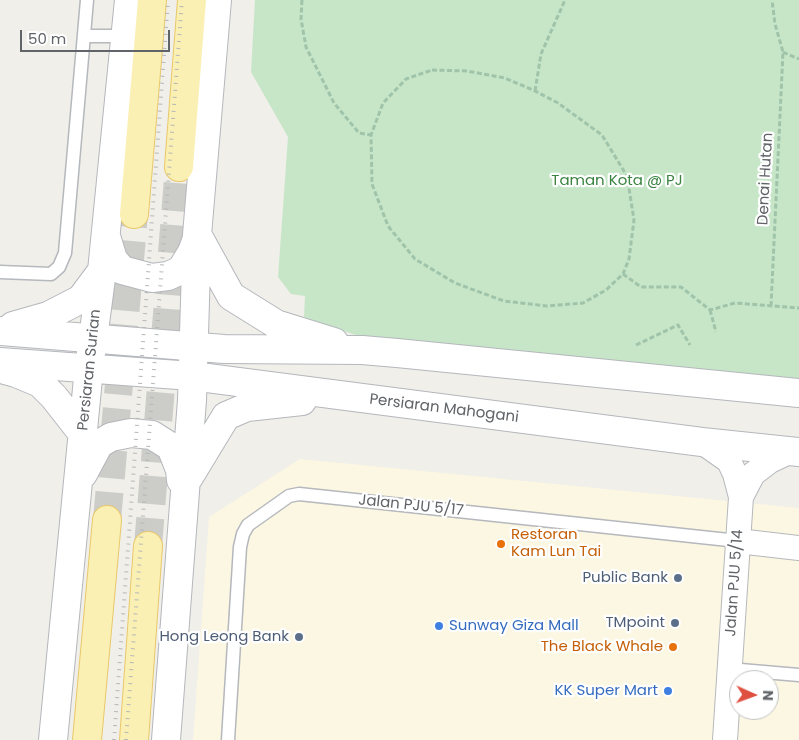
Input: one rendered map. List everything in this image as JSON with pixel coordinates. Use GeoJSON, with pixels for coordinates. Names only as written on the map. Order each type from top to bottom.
{"type":"FeatureCollection","features":[{"type":"Feature","properties":{"kind":"main road","name":"Persiaran Surian"},"geometry":{"type":"LineString","coordinates":[[53,740],[88,368],[102,271],[128,0]]}},
{"type":"Feature","properties":{"kind":"main road"},"geometry":{"type":"LineString","coordinates":[[134,214],[152,0]]}},
{"type":"Feature","properties":{"kind":"main road"},"geometry":{"type":"LineString","coordinates":[[179,167],[192,0]]}},
{"type":"Feature","properties":{"kind":"main road"},"geometry":{"type":"LineString","coordinates":[[166,740],[186,482],[194,346],[197,234],[216,0]]}},
{"type":"Feature","properties":{"kind":"main road"},"geometry":{"type":"LineString","coordinates":[[105,235],[113,259],[122,270],[152,278],[168,276],[181,270],[192,252],[197,234]]}},
{"type":"Feature","properties":{"kind":"main road"},"geometry":{"type":"LineString","coordinates":[[197,234],[231,296],[276,324],[362,350]]}},
{"type":"Feature","properties":{"kind":"main road"},"geometry":{"type":"LineString","coordinates":[[0,330],[48,316],[81,299],[102,271]]}},
{"type":"Feature","properties":{"kind":"main road"},"geometry":{"type":"LineString","coordinates":[[0,330],[224,349],[362,350],[799,393]]}},
{"type":"Feature","properties":{"kind":"main road","name":"Persiaran Mahogani"},"geometry":{"type":"LineString","coordinates":[[0,362],[192,376],[702,442],[795,452]]}},
{"type":"Feature","properties":{"kind":"main road"},"geometry":{"type":"LineString","coordinates":[[0,369],[16,373],[40,384],[54,397],[83,434]]}},
{"type":"Feature","properties":{"kind":"main road"},"geometry":{"type":"LineString","coordinates":[[186,482],[226,416],[247,407],[346,398],[428,407]]}},
{"type":"Feature","properties":{"kind":"main road"},"geometry":{"type":"LineString","coordinates":[[77,484],[99,444],[111,436],[131,433],[152,435],[171,447],[180,470],[184,510]]}},
{"type":"Feature","properties":{"kind":"main road"},"geometry":{"type":"LineString","coordinates":[[88,740],[107,520]]}},
{"type":"Feature","properties":{"kind":"main road"},"geometry":{"type":"LineString","coordinates":[[134,740],[148,546]]}},
{"type":"Feature","properties":{"kind":"street","name":"Jalan PJU 5/14"},"geometry":{"type":"LineString","coordinates":[[702,442],[729,462],[742,497],[724,740]]}},
{"type":"Feature","properties":{"kind":"street"},"geometry":{"type":"LineString","coordinates":[[742,497],[753,474],[770,461],[795,452]]}},
{"type":"Feature","properties":{"kind":"street","name":"Jalan PJU 5/17"},"geometry":{"type":"LineString","coordinates":[[738,541],[799,548]]}},
{"type":"Feature","properties":{"kind":"lane"},"geometry":{"type":"LineString","coordinates":[[0,272],[51,274],[59,267],[65,253],[86,0]]}},
{"type":"Feature","properties":{"kind":"lane"},"geometry":{"type":"LineString","coordinates":[[84,36],[125,36]]}},
{"type":"Feature","properties":{"kind":"lane","name":"Jalan PJU 5/17"},"geometry":{"type":"LineString","coordinates":[[228,740],[240,546],[243,534],[248,525],[289,496],[308,495],[738,541]]}},
{"type":"Feature","properties":{"kind":"lane"},"geometry":{"type":"LineString","coordinates":[[729,669],[799,674]]}},
{"type":"Feature","properties":{"kind":"path"},"geometry":{"type":"LineString","coordinates":[[302,0],[301,18],[306,47],[334,103],[359,133],[371,136]]}},
{"type":"Feature","properties":{"kind":"path"},"geometry":{"type":"LineString","coordinates":[[535,91],[541,54],[565,0]]}},
{"type":"Feature","properties":{"kind":"path","name":"Denai Hutan"},"geometry":{"type":"LineString","coordinates":[[771,306],[783,52],[775,24],[772,0]]}},
{"type":"Feature","properties":{"kind":"path"},"geometry":{"type":"LineString","coordinates":[[783,52],[799,59]]}},
{"type":"Feature","properties":{"kind":"path"},"geometry":{"type":"LineString","coordinates":[[432,70],[467,71],[505,78],[535,91],[558,103],[602,134],[627,176],[634,220],[629,259],[623,274],[606,290],[583,303],[547,306],[504,302],[455,284],[415,259],[388,226],[372,184],[371,136],[383,103],[406,79],[432,70]]}},
{"type":"Feature","properties":{"kind":"path"},"geometry":{"type":"LineString","coordinates":[[623,274],[641,287],[681,287],[710,310],[716,332]]}},
{"type":"Feature","properties":{"kind":"path"},"geometry":{"type":"LineString","coordinates":[[710,310],[735,303],[799,308]]}},
{"type":"Feature","properties":{"kind":"path"},"geometry":{"type":"LineString","coordinates":[[636,345],[678,325],[690,345]]}},
{"type":"Feature","properties":{"kind":"shaded area"},"geometry":{"type":"Polygon","coordinates":[[[300,459],[799,508],[799,740],[193,740],[209,517],[300,459]]]}},
{"type":"Feature","properties":{"kind":"green space","name":"Taman Kota @ PJ"},"geometry":{"type":"Polygon","coordinates":[[[255,0],[799,0],[799,379],[364,338],[304,317],[305,296],[291,294],[278,277],[288,137],[251,72],[255,0]]]}},
{"type":"Feature","properties":{"kind":"tunnel"},"geometry":{"type":"LineString","coordinates":[[148,546],[179,167]]}},
{"type":"Feature","properties":{"kind":"tunnel"},"geometry":{"type":"LineString","coordinates":[[107,520],[134,214]]}},
{"type":"Feature","properties":{"kind":"railway"},"geometry":{"type":"LineString","coordinates":[[114,740],[168,0]]}},
{"type":"Feature","properties":{"kind":"railway"},"geometry":{"type":"LineString","coordinates":[[126,740],[182,0]]}},
{"type":"Feature","properties":{"kind":"place","name":"Restoran Kam Lun Tai"},"geometry":{"type":"Point","coordinates":[501,544]}},
{"type":"Feature","properties":{"kind":"place","name":"Public Bank"},"geometry":{"type":"Point","coordinates":[678,578]}},
{"type":"Feature","properties":{"kind":"place","name":"TMpoint"},"geometry":{"type":"Point","coordinates":[675,623]}},
{"type":"Feature","properties":{"kind":"place","name":"Sunway Giza Mall"},"geometry":{"type":"Point","coordinates":[439,626]}},
{"type":"Feature","properties":{"kind":"place","name":"Hong Leong Bank"},"geometry":{"type":"Point","coordinates":[299,637]}},
{"type":"Feature","properties":{"kind":"place","name":"The Black Whale"},"geometry":{"type":"Point","coordinates":[673,647]}},
{"type":"Feature","properties":{"kind":"place","name":"KK Super Mart"},"geometry":{"type":"Point","coordinates":[668,691]}}]}
